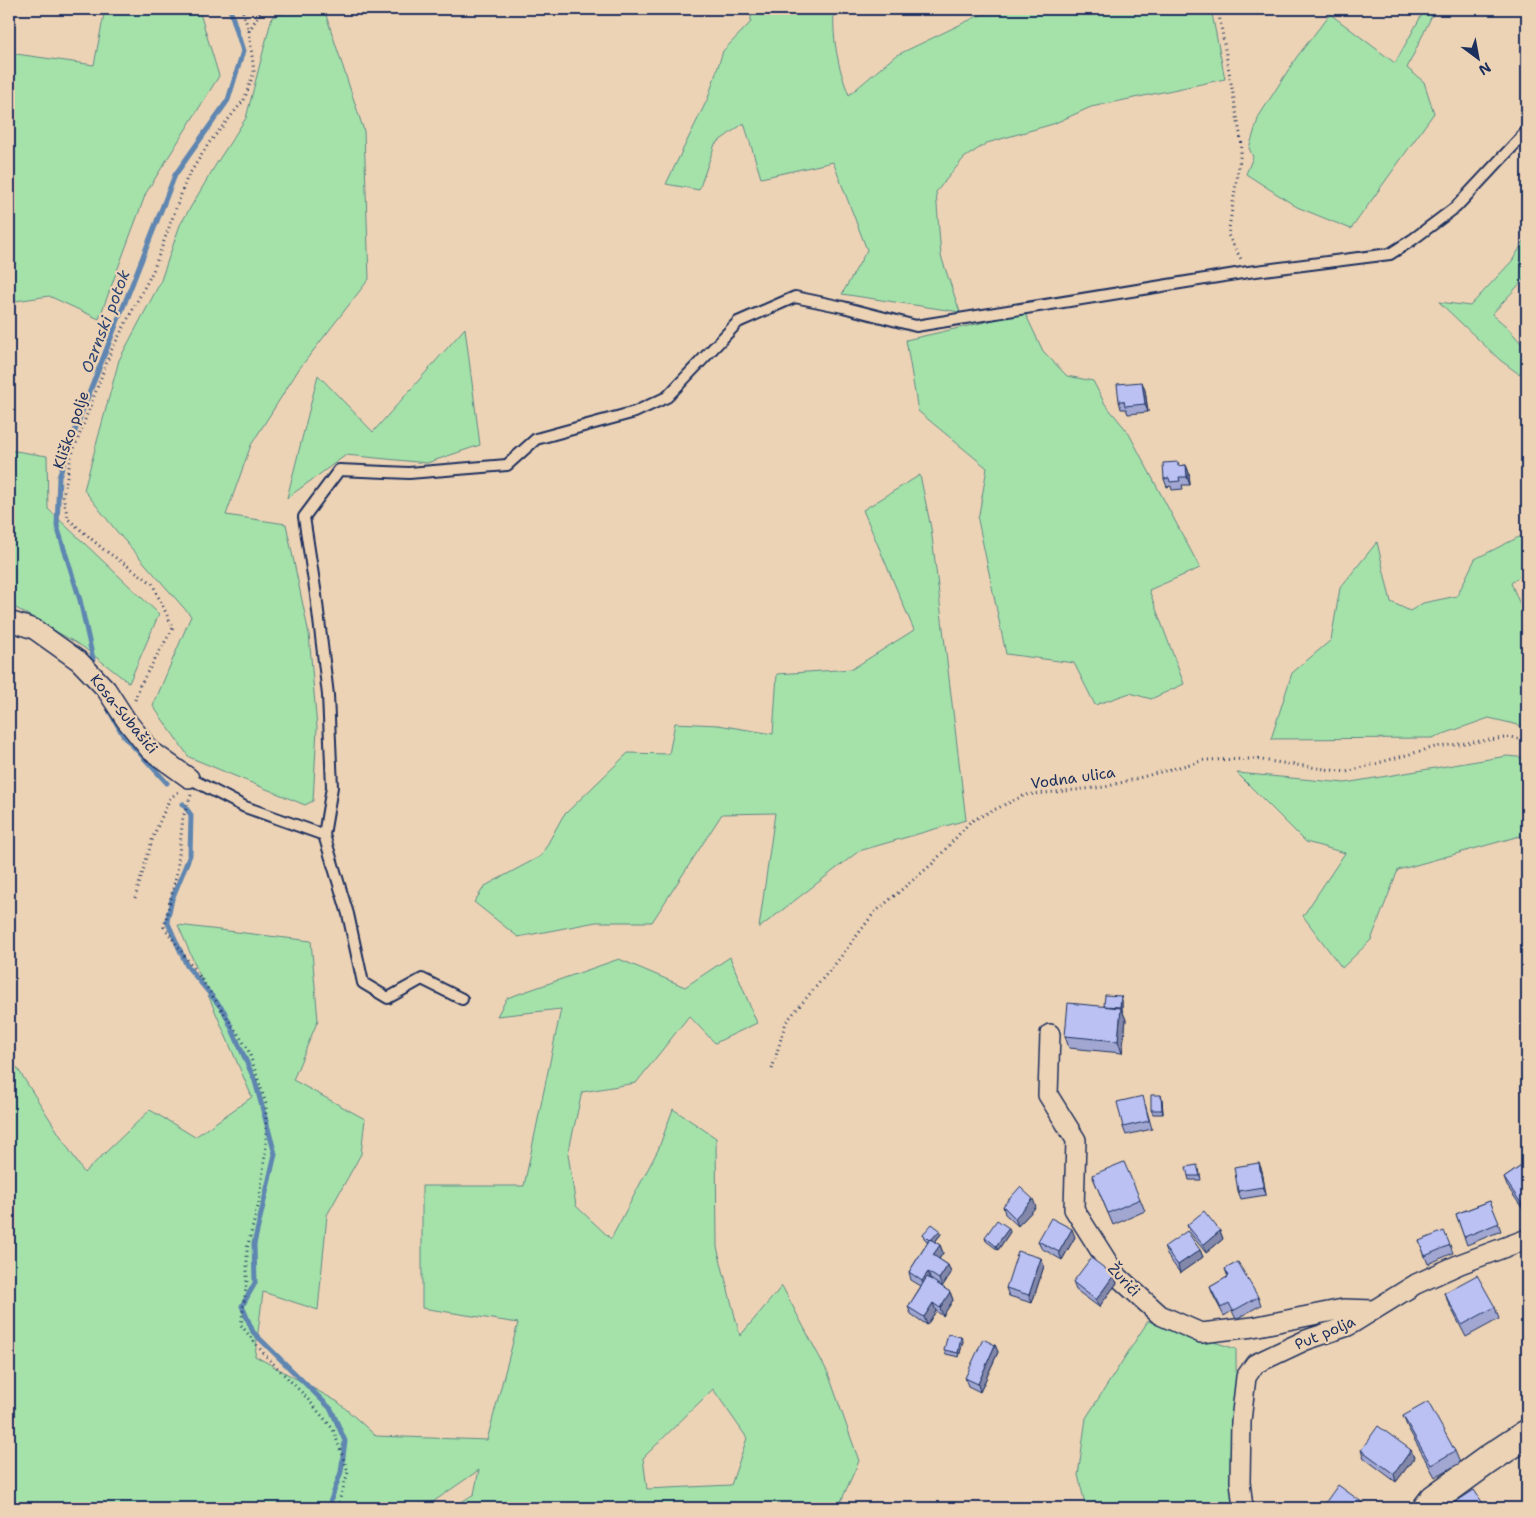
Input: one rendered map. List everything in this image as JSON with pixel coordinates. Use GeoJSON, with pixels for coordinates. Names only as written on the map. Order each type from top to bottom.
{"type":"FeatureCollection","features":[{"type":"Feature","properties":{"kind":"street","name":"Kosa-Subašići"},"geometry":{"type":"LineString","coordinates":[[9,621],[34,629],[79,661],[106,689],[126,720],[150,750],[192,780]]}},
{"type":"Feature","properties":{"kind":"street","name":"Žurići"},"geometry":{"type":"LineString","coordinates":[[1050,1034],[1048,1095],[1076,1140],[1074,1209],[1115,1274],[1160,1315],[1200,1333],[1253,1327],[1343,1309],[1374,1310]]}},
{"type":"Feature","properties":{"kind":"street","name":"Put polja"},"geometry":{"type":"LineString","coordinates":[[1243,1508],[1240,1481],[1241,1421],[1246,1377],[1255,1364],[1306,1340],[1348,1326],[1416,1284],[1460,1264],[1527,1239]]}},
{"type":"Feature","properties":{"kind":"street"},"geometry":{"type":"LineString","coordinates":[[1427,1508],[1434,1499],[1473,1470],[1527,1434]]}},
{"type":"Feature","properties":{"kind":"lane"},"geometry":{"type":"LineString","coordinates":[[462,999],[422,978],[388,998],[363,983],[348,914],[324,835],[332,787],[328,695],[316,594],[304,517],[339,470],[409,473],[507,464],[536,439],[635,412],[667,397],[738,322],[796,297],[844,306],[916,326],[1248,272],[1390,254],[1456,207],[1527,131]]}},
{"type":"Feature","properties":{"kind":"lane"},"geometry":{"type":"LineString","coordinates":[[192,780],[245,807],[324,835]]}},
{"type":"Feature","properties":{"kind":"path","name":"Kliško polje"},"geometry":{"type":"LineString","coordinates":[[126,720],[140,685],[173,628],[152,583],[103,549],[68,519],[63,496],[71,457],[111,351],[153,271],[187,178],[208,143],[244,100],[254,72],[249,31],[242,9]]}},
{"type":"Feature","properties":{"kind":"path"},"geometry":{"type":"LineString","coordinates":[[249,31],[262,9]]}},
{"type":"Feature","properties":{"kind":"path"},"geometry":{"type":"LineString","coordinates":[[1218,9],[1242,145],[1228,235],[1248,272]]}},
{"type":"Feature","properties":{"kind":"path","name":"Vodna ulica"},"geometry":{"type":"LineString","coordinates":[[772,1069],[786,1022],[836,963],[874,913],[932,864],[971,821],[1025,795],[1105,787],[1205,760],[1254,759],[1346,772],[1435,747],[1512,737],[1527,741]]}},
{"type":"Feature","properties":{"kind":"path"},"geometry":{"type":"LineString","coordinates":[[135,898],[153,837],[170,798],[192,780]]}},
{"type":"Feature","properties":{"kind":"path"},"geometry":{"type":"LineString","coordinates":[[192,780],[183,817],[176,872],[164,927],[248,1049],[266,1104],[266,1147],[259,1203],[247,1248],[248,1280],[241,1324],[264,1354],[306,1397],[333,1430],[348,1472],[337,1508]]}},
{"type":"Feature","properties":{"kind":"path"},"geometry":{"type":"LineString","coordinates":[[1527,1255],[1525,1260],[1525,1280],[1527,1284]]}},
{"type":"Feature","properties":{"kind":"green space"},"geometry":{"type":"Polygon","coordinates":[[[105,9],[199,10],[219,76],[146,193],[99,319],[49,296],[9,302],[9,53],[94,65],[105,9]]]}},
{"type":"Feature","properties":{"kind":"green space"},"geometry":{"type":"Polygon","coordinates":[[[299,9],[324,9],[364,131],[369,279],[299,369],[251,445],[226,515],[286,524],[309,634],[317,728],[313,801],[305,805],[189,757],[153,706],[191,616],[118,533],[84,490],[119,360],[160,283],[180,225],[246,118],[272,17],[299,9]]]}},
{"type":"Feature","properties":{"kind":"green space"},"geometry":{"type":"Polygon","coordinates":[[[751,9],[834,9],[837,53],[849,95],[895,56],[978,16],[1006,9],[1211,9],[1225,79],[1091,107],[1053,124],[987,143],[964,158],[936,192],[941,256],[960,312],[842,294],[867,250],[833,162],[761,178],[744,123],[715,144],[699,190],[666,184],[708,98],[723,51],[751,22],[751,9]]]}},
{"type":"Feature","properties":{"kind":"green space"},"geometry":{"type":"Polygon","coordinates":[[[1425,9],[1435,9],[1407,68],[1424,82],[1434,113],[1351,229],[1297,207],[1246,174],[1253,157],[1249,148],[1259,116],[1296,58],[1330,14],[1395,63],[1425,9]]]}},
{"type":"Feature","properties":{"kind":"green space"},"geometry":{"type":"Polygon","coordinates":[[[1527,236],[1527,276],[1492,314],[1507,327],[1527,350],[1527,363],[1519,374],[1500,360],[1439,302],[1470,306],[1512,261],[1527,236]]]}},
{"type":"Feature","properties":{"kind":"green space"},"geometry":{"type":"Polygon","coordinates":[[[1025,313],[1043,351],[1067,376],[1093,381],[1105,404],[1128,432],[1200,568],[1149,590],[1184,684],[1151,699],[1130,693],[1095,705],[1074,663],[1006,654],[978,520],[987,468],[918,411],[906,340],[1025,313]]]}},
{"type":"Feature","properties":{"kind":"green space"},"geometry":{"type":"Polygon","coordinates":[[[465,328],[480,445],[427,463],[346,455],[287,498],[318,375],[373,432],[465,328]]]}},
{"type":"Feature","properties":{"kind":"green space"},"geometry":{"type":"Polygon","coordinates":[[[9,450],[47,456],[48,509],[159,614],[129,683],[83,647],[9,604],[9,450]]]}},
{"type":"Feature","properties":{"kind":"green space"},"geometry":{"type":"Polygon","coordinates":[[[920,475],[931,528],[966,820],[859,851],[759,928],[775,813],[722,814],[652,922],[596,922],[518,937],[474,902],[485,886],[541,856],[563,816],[628,753],[669,754],[675,723],[718,725],[773,734],[777,674],[852,669],[914,630],[863,510],[920,475]]]}},
{"type":"Feature","properties":{"kind":"green space"},"geometry":{"type":"Polygon","coordinates":[[[1527,536],[1527,571],[1511,583],[1527,621],[1527,727],[1489,718],[1432,738],[1271,739],[1292,673],[1331,640],[1340,588],[1377,542],[1391,602],[1410,611],[1423,603],[1457,596],[1475,559],[1519,537],[1527,536]]]}},
{"type":"Feature","properties":{"kind":"green space"},"geometry":{"type":"Polygon","coordinates":[[[1507,756],[1527,758],[1527,834],[1398,870],[1371,940],[1342,968],[1303,916],[1345,853],[1306,842],[1237,773],[1345,783],[1507,756]]]}},
{"type":"Feature","properties":{"kind":"green space"},"geometry":{"type":"Polygon","coordinates":[[[178,925],[311,941],[318,1020],[293,1080],[365,1119],[361,1154],[327,1215],[318,1310],[263,1292],[255,1356],[338,1402],[376,1436],[487,1440],[518,1323],[422,1308],[422,1186],[524,1186],[561,1009],[497,1016],[507,998],[619,959],[685,987],[730,957],[757,1023],[715,1043],[689,1016],[636,1083],[582,1092],[568,1154],[576,1206],[611,1239],[658,1150],[673,1109],[716,1138],[717,1247],[740,1336],[782,1286],[828,1373],[859,1461],[838,1508],[452,1508],[474,1494],[479,1470],[427,1506],[427,1508],[9,1508],[9,1055],[84,1173],[150,1110],[195,1137],[252,1097],[178,925]],[[713,1389],[643,1458],[647,1489],[731,1485],[747,1438],[713,1389]]]}},
{"type":"Feature","properties":{"kind":"green space"},"geometry":{"type":"Polygon","coordinates":[[[1148,1321],[1236,1349],[1237,1508],[1086,1508],[1078,1475],[1086,1418],[1148,1321]]]}},
{"type":"Feature","properties":{"kind":"building"},"geometry":{"type":"Polygon","coordinates":[[[1142,382],[1145,404],[1125,406],[1124,401],[1119,401],[1117,384],[1142,382]]]}},
{"type":"Feature","properties":{"kind":"building"},"geometry":{"type":"Polygon","coordinates":[[[1178,462],[1178,466],[1186,465],[1187,477],[1179,477],[1180,481],[1170,482],[1169,478],[1164,479],[1163,463],[1178,462]]]}},
{"type":"Feature","properties":{"kind":"building"},"geometry":{"type":"Polygon","coordinates":[[[1105,995],[1121,996],[1120,1007],[1104,1006],[1105,995]]]}},
{"type":"Feature","properties":{"kind":"building"},"geometry":{"type":"Polygon","coordinates":[[[1068,1003],[1121,1008],[1118,1041],[1065,1036],[1068,1003]]]}},
{"type":"Feature","properties":{"kind":"building"},"geometry":{"type":"Polygon","coordinates":[[[1151,1095],[1161,1095],[1162,1110],[1151,1110],[1151,1095]]]}},
{"type":"Feature","properties":{"kind":"building"},"geometry":{"type":"Polygon","coordinates":[[[1143,1096],[1149,1121],[1123,1127],[1117,1102],[1143,1096]]]}},
{"type":"Feature","properties":{"kind":"building"},"geometry":{"type":"Polygon","coordinates":[[[1124,1162],[1140,1199],[1108,1213],[1092,1175],[1124,1162]]]}},
{"type":"Feature","properties":{"kind":"building"},"geometry":{"type":"Polygon","coordinates":[[[1527,1162],[1527,1198],[1521,1203],[1504,1178],[1527,1162]]]}},
{"type":"Feature","properties":{"kind":"building"},"geometry":{"type":"Polygon","coordinates":[[[1259,1163],[1263,1187],[1238,1191],[1234,1167],[1259,1163]]]}},
{"type":"Feature","properties":{"kind":"building"},"geometry":{"type":"Polygon","coordinates":[[[1197,1165],[1200,1176],[1188,1176],[1186,1167],[1197,1165]]]}},
{"type":"Feature","properties":{"kind":"building"},"geometry":{"type":"Polygon","coordinates":[[[1020,1187],[1033,1199],[1015,1218],[1003,1206],[1020,1187]]]}},
{"type":"Feature","properties":{"kind":"building"},"geometry":{"type":"Polygon","coordinates":[[[1490,1201],[1499,1223],[1464,1237],[1456,1214],[1490,1201]]]}},
{"type":"Feature","properties":{"kind":"building"},"geometry":{"type":"Polygon","coordinates":[[[1204,1211],[1220,1231],[1203,1245],[1187,1225],[1204,1211]]]}},
{"type":"Feature","properties":{"kind":"building"},"geometry":{"type":"Polygon","coordinates":[[[1051,1218],[1072,1229],[1059,1252],[1038,1241],[1051,1218]]]}},
{"type":"Feature","properties":{"kind":"building"},"geometry":{"type":"Polygon","coordinates":[[[997,1220],[1009,1228],[996,1246],[985,1237],[997,1220]]]}},
{"type":"Feature","properties":{"kind":"building"},"geometry":{"type":"Polygon","coordinates":[[[932,1224],[940,1230],[929,1240],[923,1234],[932,1224]]]}},
{"type":"Feature","properties":{"kind":"building"},"geometry":{"type":"Polygon","coordinates":[[[1187,1231],[1200,1250],[1178,1265],[1164,1247],[1187,1231]]]}},
{"type":"Feature","properties":{"kind":"building"},"geometry":{"type":"Polygon","coordinates":[[[1444,1231],[1450,1245],[1425,1256],[1419,1241],[1444,1231]]]}},
{"type":"Feature","properties":{"kind":"building"},"geometry":{"type":"Polygon","coordinates":[[[930,1239],[940,1245],[933,1255],[948,1265],[939,1279],[928,1272],[922,1281],[909,1272],[930,1239]]]}},
{"type":"Feature","properties":{"kind":"building"},"geometry":{"type":"Polygon","coordinates":[[[1018,1251],[1041,1258],[1029,1295],[1006,1288],[1018,1251]]]}},
{"type":"Feature","properties":{"kind":"building"},"geometry":{"type":"Polygon","coordinates":[[[1091,1258],[1114,1275],[1096,1300],[1073,1282],[1091,1258]]]}},
{"type":"Feature","properties":{"kind":"building"},"geometry":{"type":"Polygon","coordinates":[[[1238,1262],[1258,1297],[1233,1311],[1229,1303],[1221,1308],[1210,1287],[1229,1276],[1225,1269],[1238,1262]]]}},
{"type":"Feature","properties":{"kind":"building"},"geometry":{"type":"Polygon","coordinates":[[[1477,1275],[1495,1307],[1462,1325],[1444,1293],[1477,1275]]]}},
{"type":"Feature","properties":{"kind":"building"},"geometry":{"type":"Polygon","coordinates":[[[927,1277],[950,1292],[940,1308],[933,1303],[924,1317],[908,1307],[927,1277]]]}},
{"type":"Feature","properties":{"kind":"building"},"geometry":{"type":"Polygon","coordinates":[[[948,1334],[961,1337],[958,1353],[944,1350],[948,1334]]]}},
{"type":"Feature","properties":{"kind":"building"},"geometry":{"type":"Polygon","coordinates":[[[983,1339],[995,1345],[978,1384],[965,1378],[983,1339]]]}},
{"type":"Feature","properties":{"kind":"building"},"geometry":{"type":"Polygon","coordinates":[[[1428,1402],[1455,1451],[1431,1465],[1403,1416],[1428,1402]]]}},
{"type":"Feature","properties":{"kind":"building"},"geometry":{"type":"Polygon","coordinates":[[[1378,1426],[1411,1450],[1394,1474],[1361,1450],[1378,1426]]]}},
{"type":"Feature","properties":{"kind":"building"},"geometry":{"type":"Polygon","coordinates":[[[1338,1485],[1370,1508],[1326,1508],[1323,1506],[1338,1485]]]}},
{"type":"Feature","properties":{"kind":"building"},"geometry":{"type":"Polygon","coordinates":[[[1474,1490],[1486,1508],[1453,1508],[1451,1505],[1474,1490]]]}},
{"type":"Feature","properties":{"kind":"waterway","name":"Ozrnski potok"},"geometry":{"type":"LineString","coordinates":[[93,659],[80,600],[57,526],[59,477],[81,414],[175,175],[228,100],[243,51],[230,9]]}},
{"type":"Feature","properties":{"kind":"waterway"},"geometry":{"type":"LineString","coordinates":[[109,710],[123,735],[167,783]]}},
{"type":"Feature","properties":{"kind":"waterway","name":"Ozrnski potok"},"geometry":{"type":"LineString","coordinates":[[183,804],[191,815],[190,855],[172,899],[167,921],[187,966],[224,1011],[255,1081],[275,1154],[254,1244],[255,1283],[242,1306],[253,1332],[331,1409],[345,1441],[341,1472],[328,1508]]}}]}
